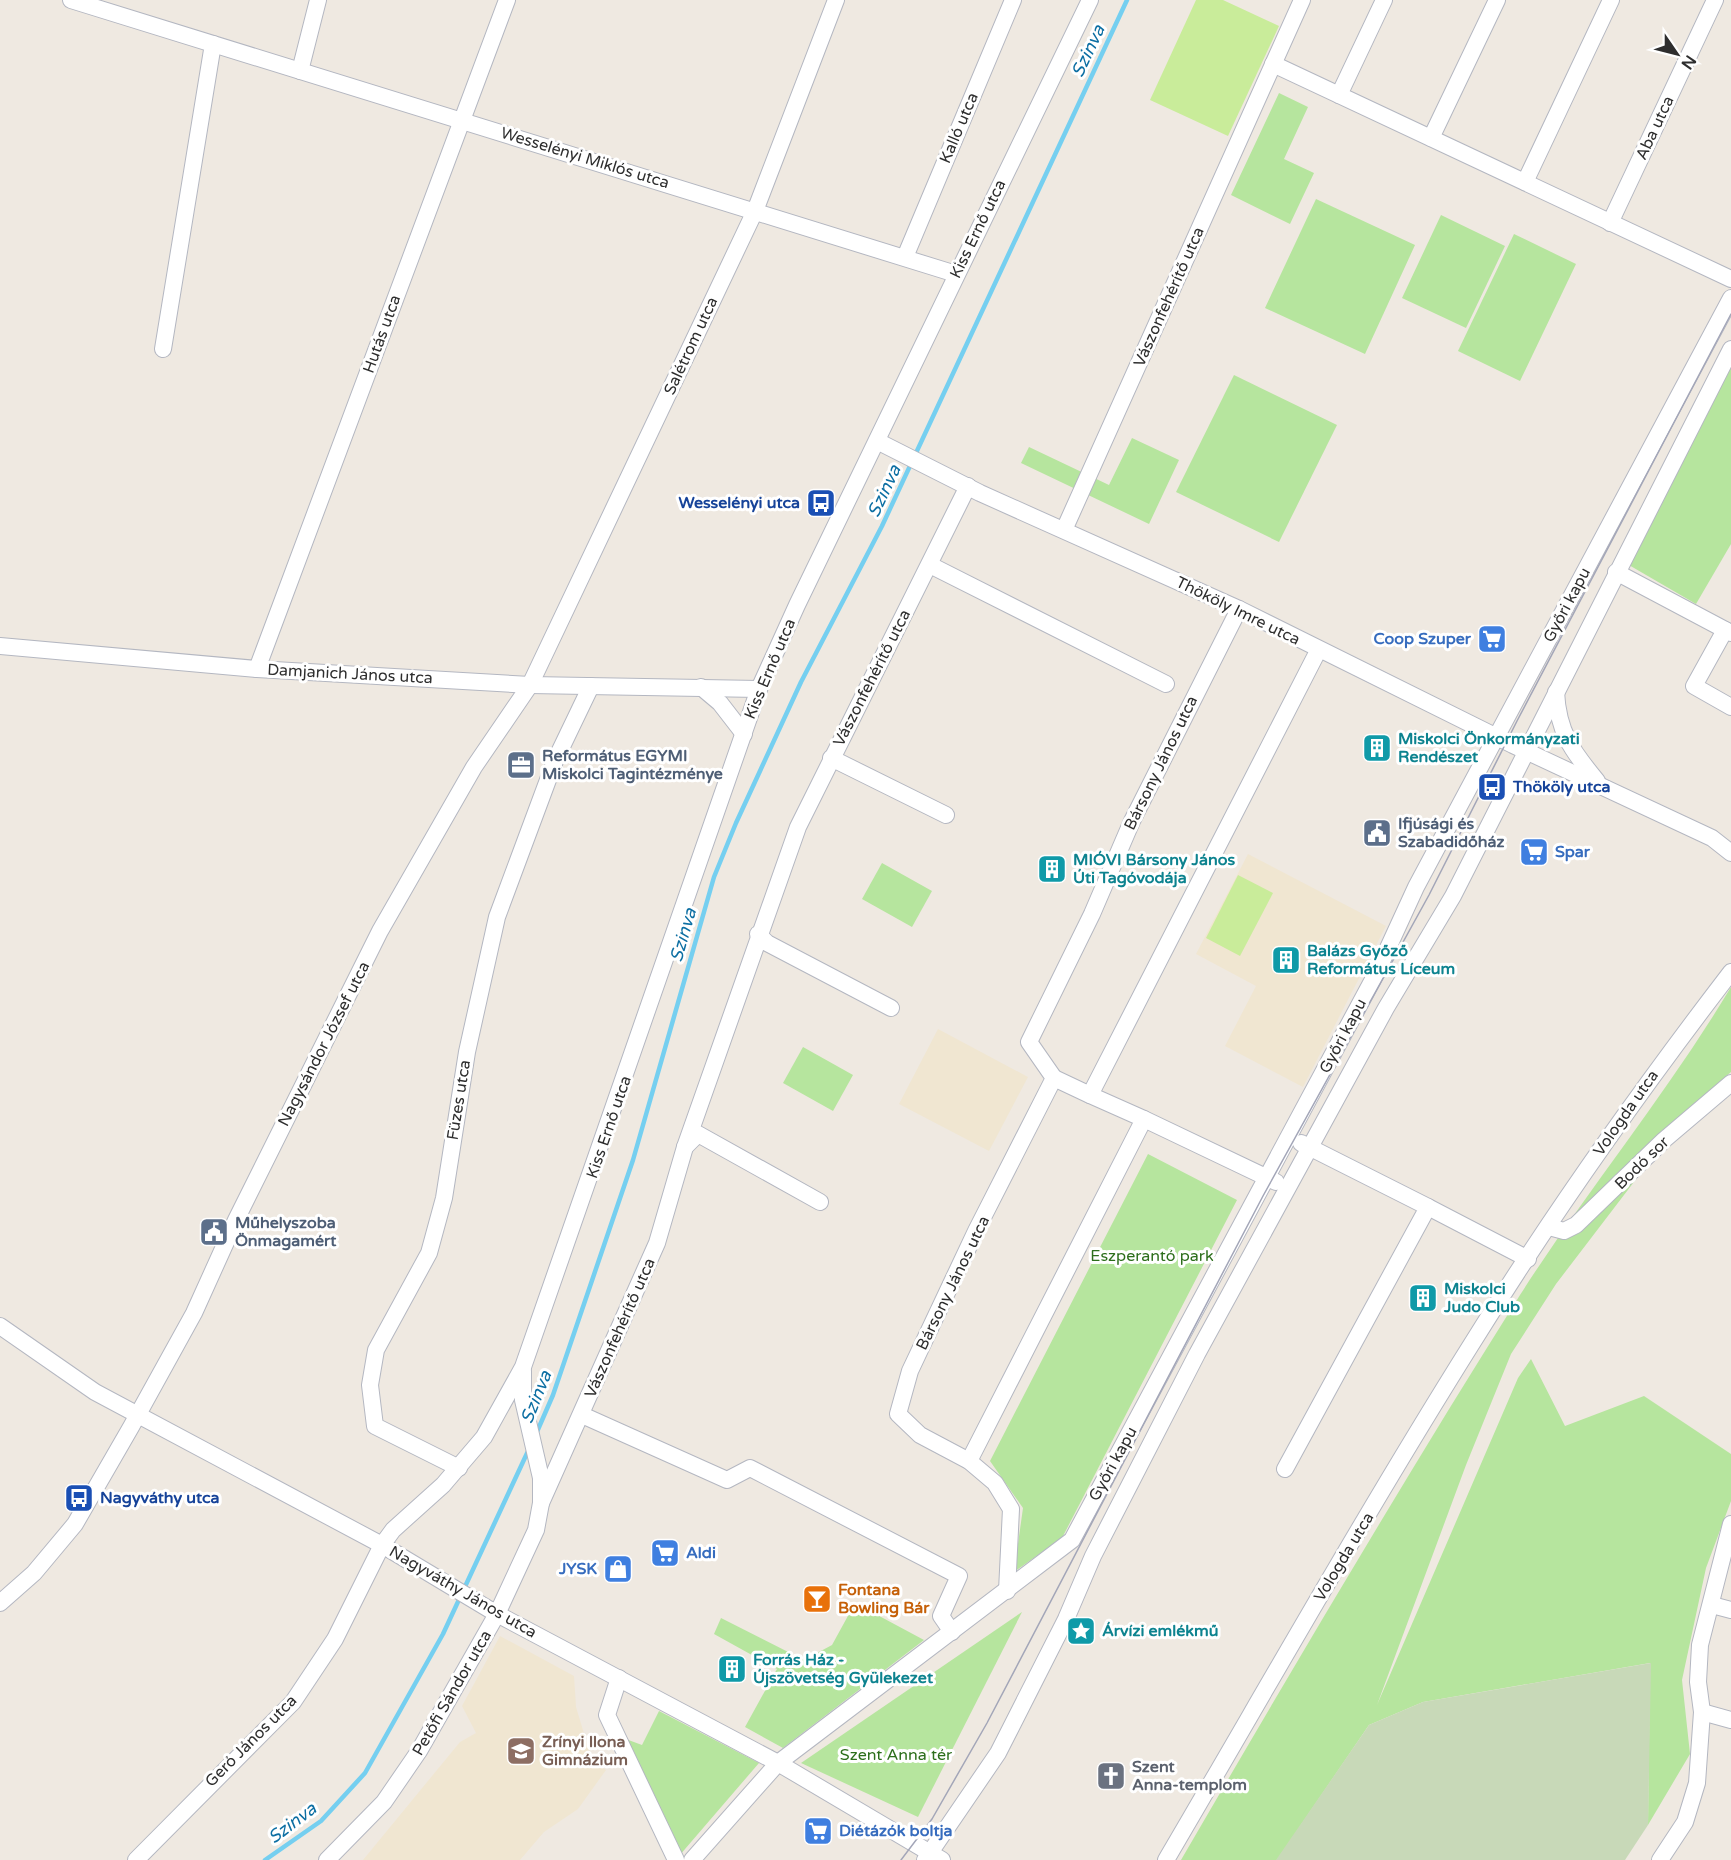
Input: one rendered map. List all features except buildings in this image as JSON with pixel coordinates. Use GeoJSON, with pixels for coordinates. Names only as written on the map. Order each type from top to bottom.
{"type":"FeatureCollection","features":[{"type":"Feature","properties":{"kind":"street","name":"Wesselényi Miklós utca"},"geometry":{"type":"LineString","coordinates":[[71,0],[956,274]]}},
{"type":"Feature","properties":{"kind":"street"},"geometry":{"type":"LineString","coordinates":[[300,71],[318,0]]}},
{"type":"Feature","properties":{"kind":"street","name":"Hutás utca"},"geometry":{"type":"LineString","coordinates":[[257,669],[507,0]]}},
{"type":"Feature","properties":{"kind":"street","name":"Salétrom utca"},"geometry":{"type":"LineString","coordinates":[[530,685],[755,211],[836,0]]}},
{"type":"Feature","properties":{"kind":"street","name":"Kalló utca"},"geometry":{"type":"LineString","coordinates":[[905,257],[1013,0]]}},
{"type":"Feature","properties":{"kind":"street","name":"Kiss Ernő utca"},"geometry":{"type":"LineString","coordinates":[[382,1545],[393,1530],[459,1468],[484,1437],[523,1367],[759,689],[956,274],[1090,0]]}},
{"type":"Feature","properties":{"kind":"street"},"geometry":{"type":"LineString","coordinates":[[1302,0],[1273,64],[1731,279]]}},
{"type":"Feature","properties":{"kind":"street"},"geometry":{"type":"LineString","coordinates":[[1339,95],[1384,0]]}},
{"type":"Feature","properties":{"kind":"street"},"geometry":{"type":"LineString","coordinates":[[1431,138],[1497,0]]}},
{"type":"Feature","properties":{"kind":"street"},"geometry":{"type":"LineString","coordinates":[[1525,182],[1611,0]]}},
{"type":"Feature","properties":{"kind":"street","name":"Aba utca"},"geometry":{"type":"LineString","coordinates":[[1610,223],[1715,0]]}},
{"type":"Feature","properties":{"kind":"street"},"geometry":{"type":"LineString","coordinates":[[163,349],[213,44]]}},
{"type":"Feature","properties":{"kind":"street","name":"Vászonfehérítő utca"},"geometry":{"type":"LineString","coordinates":[[1064,530],[1273,64]]}},
{"type":"Feature","properties":{"kind":"street","name":"Győri kapu"},"geometry":{"type":"LineString","coordinates":[[1007,1591],[1072,1540],[1290,1137],[1377,972],[1416,887],[1731,298]]}},
{"type":"Feature","properties":{"kind":"street","name":"Győri kapu"},"geometry":{"type":"LineString","coordinates":[[932,1858],[998,1752],[1066,1619],[1093,1556],[1288,1188],[1386,1008],[1453,896],[1731,349]]}},
{"type":"Feature","properties":{"kind":"street","name":"Thököly Imre utca"},"geometry":{"type":"LineString","coordinates":[[877,441],[968,486],[1239,609],[1318,651],[1712,838],[1731,853]]}},
{"type":"Feature","properties":{"kind":"street","name":"Vászonfehérítő utca"},"geometry":{"type":"LineString","coordinates":[[541,1503],[657,1243],[685,1148],[758,934],[798,827],[968,486]]}},
{"type":"Feature","properties":{"kind":"street"},"geometry":{"type":"LineString","coordinates":[[930,565],[1166,684]]}},
{"type":"Feature","properties":{"kind":"street"},"geometry":{"type":"LineString","coordinates":[[1616,572],[1728,632],[1694,686],[1731,707]]}},
{"type":"Feature","properties":{"kind":"street","name":"Bársony János utca"},"geometry":{"type":"LineString","coordinates":[[1239,609],[1132,821],[1092,914],[1029,1042],[1054,1078],[1288,1188]]}},
{"type":"Feature","properties":{"kind":"street","name":"Damjanich János utca"},"geometry":{"type":"LineString","coordinates":[[0,646],[257,669],[530,685],[759,689]]}},
{"type":"Feature","properties":{"kind":"street"},"geometry":{"type":"LineString","coordinates":[[1090,1095],[1318,651]]}},
{"type":"Feature","properties":{"kind":"street","name":"Nagysándor József utca"},"geometry":{"type":"LineString","coordinates":[[0,1603],[34,1573],[75,1524],[138,1415],[194,1313],[236,1220],[380,931],[474,767],[530,685]]}},
{"type":"Feature","properties":{"kind":"street","name":"Füzes utca"},"geometry":{"type":"LineString","coordinates":[[459,1468],[375,1426],[370,1385],[376,1350],[429,1253],[444,1198],[467,1052],[497,917],[555,761],[591,686]]}},
{"type":"Feature","properties":{"kind":"street"},"geometry":{"type":"LineString","coordinates":[[701,687],[720,703],[744,734]]}},
{"type":"Feature","properties":{"kind":"street","name":"Thököly Imre utca"},"geometry":{"type":"LineString","coordinates":[[1556,692],[1559,725],[1573,751],[1598,783]]}},
{"type":"Feature","properties":{"kind":"street","name":"Vászonfehérítő utca"},"geometry":{"type":"LineString","coordinates":[[831,758],[946,815]]}},
{"type":"Feature","properties":{"kind":"street"},"geometry":{"type":"LineString","coordinates":[[758,934],[767,943],[891,1008]]}},
{"type":"Feature","properties":{"kind":"street","name":"Vologda utca"},"geometry":{"type":"LineString","coordinates":[[1166,1860],[1471,1344],[1648,1080],[1731,972]]}},
{"type":"Feature","properties":{"kind":"street","name":"Bársony János utca"},"geometry":{"type":"LineString","coordinates":[[1007,1591],[1011,1509],[995,1483],[969,1461],[920,1435],[898,1414],[910,1371],[976,1231],[1054,1078]]}},
{"type":"Feature","properties":{"kind":"street","name":"Bodó sor"},"geometry":{"type":"LineString","coordinates":[[1549,1227],[1564,1231],[1576,1225],[1664,1140],[1731,1083]]}},
{"type":"Feature","properties":{"kind":"street"},"geometry":{"type":"LineString","coordinates":[[969,1461],[1144,1119]]}},
{"type":"Feature","properties":{"kind":"street"},"geometry":{"type":"LineString","coordinates":[[685,1148],[698,1134],[820,1202]]}},
{"type":"Feature","properties":{"kind":"street"},"geometry":{"type":"LineString","coordinates":[[1290,1137],[1528,1259]]}},
{"type":"Feature","properties":{"kind":"street"},"geometry":{"type":"LineString","coordinates":[[1286,1469],[1428,1207]]}},
{"type":"Feature","properties":{"kind":"street","name":"Nagyváthy János utca"},"geometry":{"type":"LineString","coordinates":[[0,1326],[94,1392],[382,1545],[497,1614],[778,1762],[932,1858]]}},
{"type":"Feature","properties":{"kind":"street","name":"Kiss Ernő utca"},"geometry":{"type":"LineString","coordinates":[[523,1367],[523,1400],[541,1478],[541,1503]]}},
{"type":"Feature","properties":{"kind":"street"},"geometry":{"type":"LineString","coordinates":[[582,1415],[727,1480],[750,1468],[960,1576],[941,1616],[952,1632]]}},
{"type":"Feature","properties":{"kind":"street","name":"Petőfi Sándor utca"},"geometry":{"type":"LineString","coordinates":[[327,1860],[384,1802],[419,1751],[497,1614],[536,1530],[541,1503]]}},
{"type":"Feature","properties":{"kind":"street"},"geometry":{"type":"LineString","coordinates":[[1660,1860],[1685,1822],[1697,1783],[1702,1712],[1698,1682],[1700,1645],[1731,1524]]}},
{"type":"Feature","properties":{"kind":"street","name":"Geró János utca"},"geometry":{"type":"LineString","coordinates":[[135,1860],[293,1702],[334,1639],[382,1545]]}},
{"type":"Feature","properties":{"kind":"street"},"geometry":{"type":"LineString","coordinates":[[692,1860],[778,1762],[1007,1591]]}},
{"type":"Feature","properties":{"kind":"street"},"geometry":{"type":"LineString","coordinates":[[1712,1605],[1731,1610]]}},
{"type":"Feature","properties":{"kind":"street"},"geometry":{"type":"LineString","coordinates":[[619,1678],[607,1715],[676,1860]]}},
{"type":"Feature","properties":{"kind":"street"},"geometry":{"type":"LineString","coordinates":[[1702,1712],[1731,1720]]}},
{"type":"Feature","properties":{"kind":"shaded area"},"geometry":{"type":"Polygon","coordinates":[[[1248,854],[1386,926],[1303,1087],[1225,1046],[1256,986],[1196,954],[1248,854]]]}},
{"type":"Feature","properties":{"kind":"shaded area"},"geometry":{"type":"Polygon","coordinates":[[[938,1029],[1028,1077],[989,1151],[899,1104],[938,1029]]]}},
{"type":"Feature","properties":{"kind":"shaded area","name":"Zrínyi Ilona Gimnázium"},"geometry":{"type":"Polygon","coordinates":[[[500,1636],[574,1676],[576,1707],[592,1760],[606,1770],[578,1809],[544,1832],[520,1860],[363,1860],[460,1742],[476,1733],[462,1706],[500,1636]]]}},
{"type":"Feature","properties":{"kind":"green space"},"geometry":{"type":"Polygon","coordinates":[[[1196,0],[1223,0],[1279,26],[1228,136],[1150,100],[1196,0]]]}},
{"type":"Feature","properties":{"kind":"green space"},"geometry":{"type":"Polygon","coordinates":[[[1279,93],[1308,107],[1284,159],[1314,173],[1290,224],[1231,195],[1279,93]]]}},
{"type":"Feature","properties":{"kind":"green space"},"geometry":{"type":"Polygon","coordinates":[[[1316,199],[1415,245],[1365,354],[1265,308],[1316,199]]]}},
{"type":"Feature","properties":{"kind":"green space"},"geometry":{"type":"Polygon","coordinates":[[[1441,215],[1505,246],[1466,328],[1402,298],[1441,215]]]}},
{"type":"Feature","properties":{"kind":"green space"},"geometry":{"type":"Polygon","coordinates":[[[1514,234],[1576,264],[1520,381],[1458,351],[1514,234]]]}},
{"type":"Feature","properties":{"kind":"green space"},"geometry":{"type":"Polygon","coordinates":[[[1731,367],[1731,544],[1696,604],[1622,561],[1731,367]]]}},
{"type":"Feature","properties":{"kind":"green space"},"geometry":{"type":"Polygon","coordinates":[[[1234,375],[1337,425],[1279,542],[1176,492],[1234,375]]]}},
{"type":"Feature","properties":{"kind":"green space"},"geometry":{"type":"Polygon","coordinates":[[[1132,438],[1179,460],[1149,524],[1021,463],[1029,447],[1109,485],[1132,438]]]}},
{"type":"Feature","properties":{"kind":"green space"},"geometry":{"type":"Polygon","coordinates":[[[882,863],[932,891],[912,927],[862,899],[882,863]]]}},
{"type":"Feature","properties":{"kind":"green space"},"geometry":{"type":"Polygon","coordinates":[[[1238,875],[1273,893],[1240,956],[1206,938],[1238,875]]]}},
{"type":"Feature","properties":{"kind":"green space"},"geometry":{"type":"Polygon","coordinates":[[[1731,987],[1731,1072],[1692,1106],[1556,1284],[1511,1354],[1466,1465],[1377,1705],[1518,1378],[1531,1359],[1565,1426],[1644,1396],[1731,1454],[1731,1501],[1706,1568],[1682,1680],[1690,1754],[1648,1825],[1650,1663],[1423,1702],[1369,1725],[1277,1860],[1181,1860],[1348,1576],[1520,1295],[1654,1104],[1731,987]]]}},
{"type":"Feature","properties":{"kind":"green space"},"geometry":{"type":"Polygon","coordinates":[[[803,1047],[853,1075],[833,1111],[783,1083],[803,1047]]]}},
{"type":"Feature","properties":{"kind":"green space","name":"Eszperantó park"},"geometry":{"type":"Polygon","coordinates":[[[1148,1154],[1237,1200],[1062,1538],[1014,1572],[1023,1508],[990,1461],[1148,1154]]]}},
{"type":"Feature","properties":{"kind":"green space"},"geometry":{"type":"Polygon","coordinates":[[[855,1603],[924,1640],[783,1748],[745,1727],[777,1669],[714,1634],[721,1618],[804,1660],[832,1645],[855,1603]]]}},
{"type":"Feature","properties":{"kind":"green space","name":"Szent Anna tér"},"geometry":{"type":"Polygon","coordinates":[[[1022,1612],[918,1817],[801,1763],[1022,1612]]]}},
{"type":"Feature","properties":{"kind":"green space"},"geometry":{"type":"Polygon","coordinates":[[[1651,1663],[1648,1825],[1625,1860],[1276,1860],[1369,1725],[1423,1702],[1651,1663]]]}},
{"type":"Feature","properties":{"kind":"green space"},"geometry":{"type":"Polygon","coordinates":[[[659,1711],[759,1763],[679,1856],[623,1738],[642,1745],[659,1711]]]}},
{"type":"Feature","properties":{"kind":"waterway","name":"Szinva"},"geometry":{"type":"LineString","coordinates":[[536,1434],[553,1395],[633,1160],[714,877],[736,823],[801,682],[882,526],[1127,0]]}},
{"type":"Feature","properties":{"kind":"waterway","name":"Szinva"},"geometry":{"type":"LineString","coordinates":[[265,1860],[321,1821],[365,1773],[443,1634],[529,1449]]}},
{"type":"Feature","properties":{"kind":"tram line"},"geometry":{"type":"LineString","coordinates":[[901,1860],[932,1819],[987,1723],[1263,1196],[1429,895],[1517,721],[1731,314]]}},
{"type":"Feature","properties":{"kind":"place","name":"Wesselényi utca"},"geometry":{"type":"Point","coordinates":[821,503]}},
{"type":"Feature","properties":{"kind":"place","name":"Coop Szuper"},"geometry":{"type":"Point","coordinates":[1492,639]}},
{"type":"Feature","properties":{"kind":"place","name":"Miskolci Önkormányzati Rendészet"},"geometry":{"type":"Point","coordinates":[1377,748]}},
{"type":"Feature","properties":{"kind":"place","name":"Református EGYMI Miskolci Tagintézménye"},"geometry":{"type":"Point","coordinates":[521,765]}},
{"type":"Feature","properties":{"kind":"place","name":"Thököly utca"},"geometry":{"type":"Point","coordinates":[1492,787]}},
{"type":"Feature","properties":{"kind":"place","name":"Ifjúsági és Szabadidőház"},"geometry":{"type":"Point","coordinates":[1377,833]}},
{"type":"Feature","properties":{"kind":"place","name":"Spar"},"geometry":{"type":"Point","coordinates":[1534,852]}},
{"type":"Feature","properties":{"kind":"place","name":"MIÓVI Bársony János Úti Tagóvodája"},"geometry":{"type":"Point","coordinates":[1052,869]}},
{"type":"Feature","properties":{"kind":"place","name":"Balázs Győző Református Líceum"},"geometry":{"type":"Point","coordinates":[1286,960]}},
{"type":"Feature","properties":{"kind":"place","name":"Műhelyszoba Önmagamért"},"geometry":{"type":"Point","coordinates":[214,1232]}},
{"type":"Feature","properties":{"kind":"place","name":"Miskolci Judo Club"},"geometry":{"type":"Point","coordinates":[1423,1298]}},
{"type":"Feature","properties":{"kind":"place","name":"Nagyváthy utca"},"geometry":{"type":"Point","coordinates":[79,1498]}},
{"type":"Feature","properties":{"kind":"place","name":"Aldi"},"geometry":{"type":"Point","coordinates":[665,1553]}},
{"type":"Feature","properties":{"kind":"place","name":"JYSK"},"geometry":{"type":"Point","coordinates":[618,1569]}},
{"type":"Feature","properties":{"kind":"place","name":"Fontana Bowling Bár"},"geometry":{"type":"Point","coordinates":[817,1599]}},
{"type":"Feature","properties":{"kind":"place","name":"Árvízi emlékmű"},"geometry":{"type":"Point","coordinates":[1081,1631]}},
{"type":"Feature","properties":{"kind":"place","name":"Forrás Ház - Újszövetség Gyülekezet"},"geometry":{"type":"Point","coordinates":[732,1669]}},
{"type":"Feature","properties":{"kind":"place","name":"Zrínyi Ilona Gimnázium"},"geometry":{"type":"Point","coordinates":[521,1751]}},
{"type":"Feature","properties":{"kind":"place","name":"Szent Anna-templom"},"geometry":{"type":"Point","coordinates":[1111,1776]}},
{"type":"Feature","properties":{"kind":"place","name":"Diétázók boltja"},"geometry":{"type":"Point","coordinates":[818,1831]}}]}
